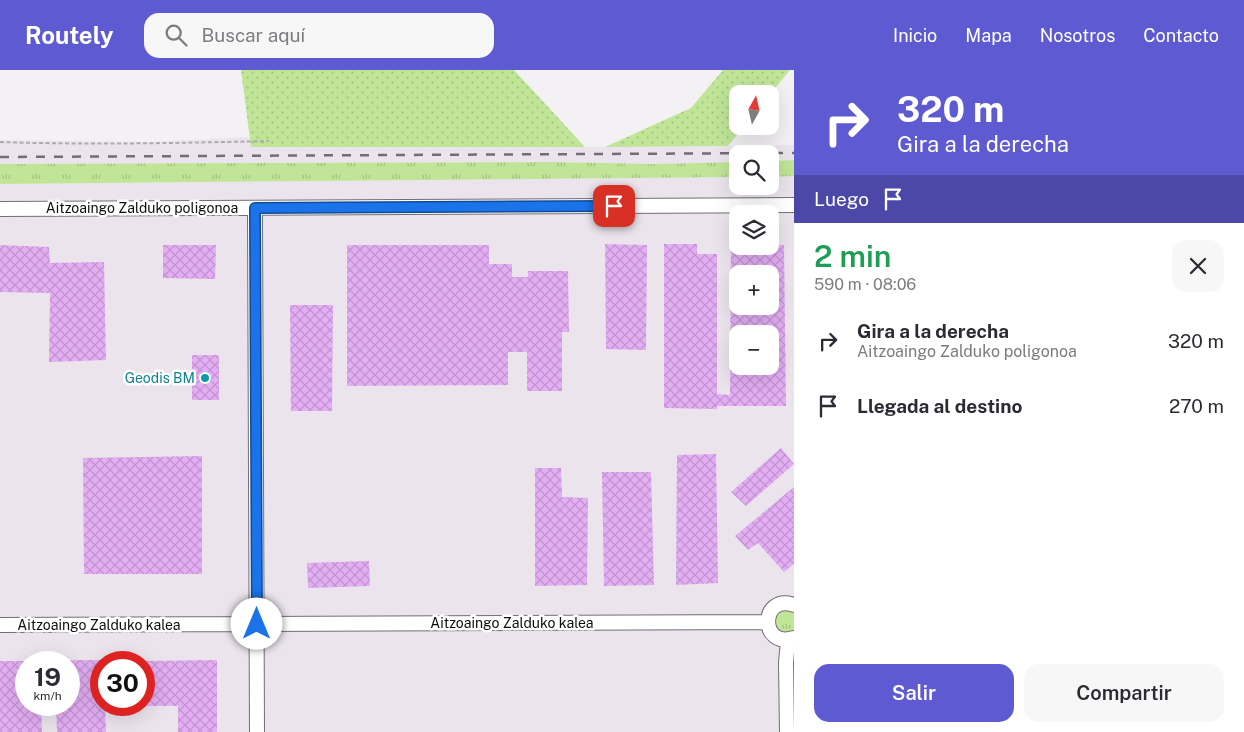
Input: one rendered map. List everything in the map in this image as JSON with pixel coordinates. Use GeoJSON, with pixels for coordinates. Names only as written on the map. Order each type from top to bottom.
{"type":"FeatureCollection","features":[{"type":"Feature","properties":{"kind":"street","name":"Aitzoaingo Zalduko poligonoa"},"geometry":{"type":"LineString","coordinates":[[0,209],[794,205]]}},
{"type":"Feature","properties":{"kind":"street"},"geometry":{"type":"LineString","coordinates":[[255,208],[257,732]]}},
{"type":"Feature","properties":{"kind":"street"},"geometry":{"type":"LineString","coordinates":[[787,732],[786,663],[791,639],[781,640],[775,637],[767,622],[771,610],[776,606],[788,602],[794,604]]}},
{"type":"Feature","properties":{"kind":"street","name":"Aitzoaingo Zalduko kalea"},"geometry":{"type":"LineString","coordinates":[[0,625],[767,622]]}},
{"type":"Feature","properties":{"kind":"path"},"geometry":{"type":"LineString","coordinates":[[0,142],[146,144],[269,141]]}},
{"type":"Feature","properties":{"kind":"shaded area"},"geometry":{"type":"Polygon","coordinates":[[[249,137],[251,147],[729,146],[729,162],[656,164],[550,162],[0,164],[0,140],[149,142],[249,137]]]}},
{"type":"Feature","properties":{"kind":"shaded area"},"geometry":{"type":"Polygon","coordinates":[[[779,145],[794,145],[794,160],[779,161],[779,145]]]}},
{"type":"Feature","properties":{"kind":"shaded area"},"geometry":{"type":"Polygon","coordinates":[[[794,176],[794,732],[0,732],[0,184],[729,177],[729,195],[779,195],[779,177],[794,176]]]}},
{"type":"Feature","properties":{"kind":"green space"},"geometry":{"type":"Polygon","coordinates":[[[241,70],[514,70],[585,147],[251,147],[241,70]]]}},
{"type":"Feature","properties":{"kind":"green space"},"geometry":{"type":"Polygon","coordinates":[[[723,70],[790,70],[778,85],[729,85],[729,135],[737,135],[728,146],[605,147],[691,108],[723,70]]]}},
{"type":"Feature","properties":{"kind":"green space"},"geometry":{"type":"Polygon","coordinates":[[[794,160],[794,176],[779,177],[779,161],[794,160]]]}},
{"type":"Feature","properties":{"kind":"green space"},"geometry":{"type":"Polygon","coordinates":[[[550,162],[656,164],[729,162],[729,177],[0,184],[0,164],[550,162]]]}},
{"type":"Feature","properties":{"kind":"green space"},"geometry":{"type":"Polygon","coordinates":[[[785,610],[794,613],[793,633],[776,631],[773,619],[777,613],[785,610]]]}},
{"type":"Feature","properties":{"kind":"building"},"geometry":{"type":"Polygon","coordinates":[[[605,244],[647,245],[646,350],[606,349],[605,244]]]}},
{"type":"Feature","properties":{"kind":"building"},"geometry":{"type":"Polygon","coordinates":[[[664,244],[697,244],[697,254],[717,254],[717,394],[730,395],[730,375],[779,375],[779,325],[730,325],[731,315],[779,315],[779,265],[731,265],[731,255],[779,255],[779,245],[784,245],[786,406],[717,406],[717,409],[664,408],[664,244]]]}},
{"type":"Feature","properties":{"kind":"building"},"geometry":{"type":"Polygon","coordinates":[[[0,245],[49,247],[50,263],[104,262],[106,360],[49,362],[50,293],[0,292],[0,245]]]}},
{"type":"Feature","properties":{"kind":"building"},"geometry":{"type":"Polygon","coordinates":[[[163,245],[216,245],[215,279],[163,278],[163,245]]]}},
{"type":"Feature","properties":{"kind":"building"},"geometry":{"type":"Polygon","coordinates":[[[347,245],[489,245],[489,264],[512,264],[512,277],[528,277],[528,271],[568,271],[569,332],[562,332],[562,391],[527,391],[527,352],[508,352],[508,385],[347,386],[347,245]]]}},
{"type":"Feature","properties":{"kind":"building"},"geometry":{"type":"Polygon","coordinates":[[[290,305],[333,305],[332,411],[291,411],[290,305]]]}},
{"type":"Feature","properties":{"kind":"building","name":"Geodis BM"},"geometry":{"type":"Polygon","coordinates":[[[192,355],[219,355],[219,400],[192,400],[192,355]]]}},
{"type":"Feature","properties":{"kind":"building"},"geometry":{"type":"Polygon","coordinates":[[[781,448],[794,464],[746,506],[731,492],[781,448]]]}},
{"type":"Feature","properties":{"kind":"building"},"geometry":{"type":"Polygon","coordinates":[[[716,454],[718,583],[676,585],[677,455],[716,454]]]}},
{"type":"Feature","properties":{"kind":"building"},"geometry":{"type":"Polygon","coordinates":[[[202,456],[202,574],[84,574],[83,458],[202,456]]]}},
{"type":"Feature","properties":{"kind":"building"},"geometry":{"type":"Polygon","coordinates":[[[535,468],[561,468],[562,497],[588,498],[587,585],[535,586],[535,468]]]}},
{"type":"Feature","properties":{"kind":"building"},"geometry":{"type":"Polygon","coordinates":[[[602,472],[651,472],[654,585],[604,586],[602,472]]]}},
{"type":"Feature","properties":{"kind":"building"},"geometry":{"type":"Polygon","coordinates":[[[794,487],[794,564],[784,572],[758,543],[748,550],[735,536],[794,487]]]}},
{"type":"Feature","properties":{"kind":"building"},"geometry":{"type":"Polygon","coordinates":[[[369,561],[370,586],[308,588],[307,563],[369,561]]]}},
{"type":"Feature","properties":{"kind":"building"},"geometry":{"type":"Polygon","coordinates":[[[80,660],[90,660],[90,716],[105,716],[106,732],[57,732],[56,716],[80,716],[80,660]]]}},
{"type":"Feature","properties":{"kind":"building"},"geometry":{"type":"Polygon","coordinates":[[[217,660],[217,732],[178,732],[178,706],[155,706],[155,661],[217,660]]]}},
{"type":"Feature","properties":{"kind":"building"},"geometry":{"type":"Polygon","coordinates":[[[0,661],[15,661],[15,716],[41,716],[42,732],[0,732],[0,661]]]}},
{"type":"Feature","properties":{"kind":"railway"},"geometry":{"type":"LineString","coordinates":[[0,157],[794,153]]}},
{"type":"Feature","properties":{"kind":"place","name":"Geodis BM"},"geometry":{"type":"Point","coordinates":[205,378]}},
{"type":"Feature","properties":{"kind":"route"},"geometry":{"type":"LineString","coordinates":[[257,624],[255,208],[614,206]]}}]}
